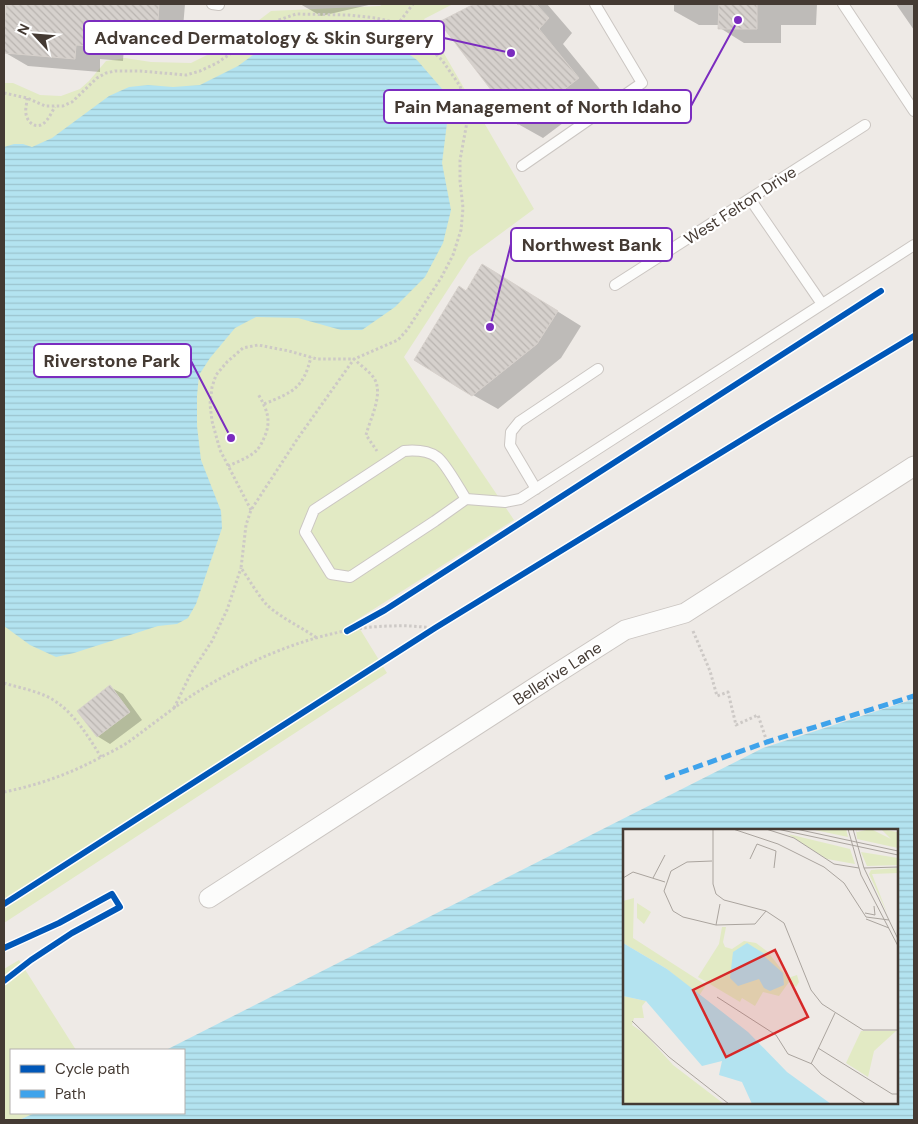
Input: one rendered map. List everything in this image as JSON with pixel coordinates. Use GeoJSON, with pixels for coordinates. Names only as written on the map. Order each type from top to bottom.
{"type":"FeatureCollection","features":[{"type":"Feature","properties":{"kind":"street","name":"Bellerive Lane"},"geometry":{"type":"LineString","coordinates":[[209,898],[625,630],[685,613],[914,466]]}},
{"type":"Feature","properties":{"kind":"lane"},"geometry":{"type":"LineString","coordinates":[[212,4],[219,4]]}},
{"type":"Feature","properties":{"kind":"lane"},"geometry":{"type":"LineString","coordinates":[[522,166],[642,83],[596,4]]}},
{"type":"Feature","properties":{"kind":"lane"},"geometry":{"type":"LineString","coordinates":[[843,4],[914,111]]}},
{"type":"Feature","properties":{"kind":"lane","name":"West Felton Drive"},"geometry":{"type":"LineString","coordinates":[[615,285],[865,125]]}},
{"type":"Feature","properties":{"kind":"lane"},"geometry":{"type":"LineString","coordinates":[[750,199],[822,304]]}},
{"type":"Feature","properties":{"kind":"lane"},"geometry":{"type":"LineString","coordinates":[[466,499],[438,457],[418,450],[404,451],[314,510],[305,532],[331,574],[350,577],[436,521],[466,499],[505,502],[520,499],[914,245]]}},
{"type":"Feature","properties":{"kind":"lane"},"geometry":{"type":"LineString","coordinates":[[536,488],[510,445],[511,432],[519,422],[598,369]]}},
{"type":"Feature","properties":{"kind":"path"},"geometry":{"type":"LineString","coordinates":[[397,25],[413,4]]}},
{"type":"Feature","properties":{"kind":"path"},"geometry":{"type":"LineString","coordinates":[[4,94],[27,98],[45,106],[55,107],[72,102],[97,78],[106,73],[140,71],[186,75],[217,63],[279,20],[296,14],[350,15],[389,21],[403,27],[442,60],[460,86],[465,103],[467,122],[460,160],[463,208],[461,230],[453,255],[441,278],[398,340],[354,359],[317,359],[258,345],[243,348],[216,375],[210,404],[212,421],[220,450],[251,510]]}},
{"type":"Feature","properties":{"kind":"path"},"geometry":{"type":"LineString","coordinates":[[27,98],[26,115],[32,125],[38,126],[46,122],[55,107]]}},
{"type":"Feature","properties":{"kind":"path"},"geometry":{"type":"LineString","coordinates":[[264,404],[288,394],[298,386],[304,377],[310,357]]}},
{"type":"Feature","properties":{"kind":"path"},"geometry":{"type":"LineString","coordinates":[[354,359],[374,378],[378,389],[377,399],[366,435],[385,463]]}},
{"type":"Feature","properties":{"kind":"path"},"geometry":{"type":"LineString","coordinates":[[174,708],[191,673],[212,641],[226,610],[241,568],[246,525],[251,510],[298,438],[354,359]]}},
{"type":"Feature","properties":{"kind":"path"},"geometry":{"type":"LineString","coordinates":[[228,466],[257,450],[264,440],[269,419],[258,394]]}},
{"type":"Feature","properties":{"kind":"path"},"geometry":{"type":"LineString","coordinates":[[241,568],[267,605],[287,620],[317,638]]}},
{"type":"Feature","properties":{"kind":"path"},"geometry":{"type":"LineString","coordinates":[[685,613],[710,671],[718,696],[728,692],[736,725],[758,715],[767,742]]}},
{"type":"Feature","properties":{"kind":"path"},"geometry":{"type":"LineString","coordinates":[[347,631],[362,623]]}},
{"type":"Feature","properties":{"kind":"path"},"geometry":{"type":"LineString","coordinates":[[427,633],[443,624]]}},
{"type":"Feature","properties":{"kind":"path"},"geometry":{"type":"LineString","coordinates":[[4,792],[23,789],[54,779],[101,758],[125,744],[191,696],[256,659],[294,645],[347,631],[394,626],[435,628]]}},
{"type":"Feature","properties":{"kind":"path"},"geometry":{"type":"LineString","coordinates":[[4,684],[42,694],[54,701],[69,713],[81,727],[101,758]]}},
{"type":"Feature","properties":{"kind":"green space"},"geometry":{"type":"Polygon","coordinates":[[[383,4],[453,4],[424,19],[534,209],[469,257],[404,357],[514,520],[355,621],[387,673],[4,923],[4,83],[13,83],[40,95],[61,96],[80,89],[106,61],[125,58],[151,62],[191,63],[225,46],[271,11],[380,6],[383,4]]]}},
{"type":"Feature","properties":{"kind":"green space"},"geometry":{"type":"Polygon","coordinates":[[[19,960],[75,1049],[10,1049],[10,1114],[33,1114],[19,1120],[4,1120],[4,969],[19,960]]]}},
{"type":"Feature","properties":{"kind":"water"},"geometry":{"type":"Polygon","coordinates":[[[345,32],[369,35],[393,43],[417,60],[443,90],[448,115],[442,163],[451,210],[443,243],[425,277],[395,307],[362,330],[341,330],[298,318],[256,317],[235,328],[210,358],[199,375],[197,426],[201,460],[221,511],[222,528],[196,604],[188,618],[177,624],[158,626],[56,657],[30,645],[4,626],[4,147],[23,144],[32,147],[52,138],[109,96],[129,87],[200,85],[238,66],[280,38],[297,33],[345,32]]]}},
{"type":"Feature","properties":{"kind":"water"},"geometry":{"type":"Polygon","coordinates":[[[914,699],[914,1120],[19,1120],[33,1114],[185,1114],[185,1049],[168,1049],[763,748],[914,699]]]}},
{"type":"Feature","properties":{"kind":"building"},"geometry":{"type":"Polygon","coordinates":[[[6,4],[159,4],[157,38],[100,34],[99,47],[76,45],[75,59],[4,53],[6,4]]]}},
{"type":"Feature","properties":{"kind":"building"},"geometry":{"type":"Polygon","coordinates":[[[474,4],[536,4],[549,18],[539,29],[579,78],[518,125],[439,22],[474,4]]]}},
{"type":"Feature","properties":{"kind":"building"},"geometry":{"type":"Polygon","coordinates":[[[719,4],[757,4],[757,29],[718,29],[719,4]]]}},
{"type":"Feature","properties":{"kind":"building"},"geometry":{"type":"Polygon","coordinates":[[[482,264],[558,311],[537,344],[472,396],[414,360],[459,286],[466,291],[482,264]]]}},
{"type":"Feature","properties":{"kind":"building"},"geometry":{"type":"Polygon","coordinates":[[[110,685],[130,712],[97,737],[77,711],[110,685]]]}},
{"type":"Feature","properties":{"kind":"marked path"},"geometry":{"type":"LineString","coordinates":[[665,778],[767,742],[914,696]]}},
{"type":"Feature","properties":{"kind":"cycle path"},"geometry":{"type":"LineString","coordinates":[[347,631],[385,610],[881,291]]}},
{"type":"Feature","properties":{"kind":"cycle path"},"geometry":{"type":"LineString","coordinates":[[4,904],[435,628],[914,336]]}},
{"type":"Feature","properties":{"kind":"cycle path"},"geometry":{"type":"LineString","coordinates":[[4,948],[59,923],[112,894],[120,907],[72,933],[31,960],[4,981]]}},
{"type":"Feature","properties":{"kind":"place","name":"Pain Management of North Idaho"},"geometry":{"type":"Point","coordinates":[738,20]}},
{"type":"Feature","properties":{"kind":"place","name":"Advanced Dermatology & Skin Surgery"},"geometry":{"type":"Point","coordinates":[511,53]}},
{"type":"Feature","properties":{"kind":"place","name":"Northwest Bank"},"geometry":{"type":"Point","coordinates":[490,327]}},
{"type":"Feature","properties":{"kind":"place","name":"Riverstone Park"},"geometry":{"type":"Point","coordinates":[231,438]}}]}
